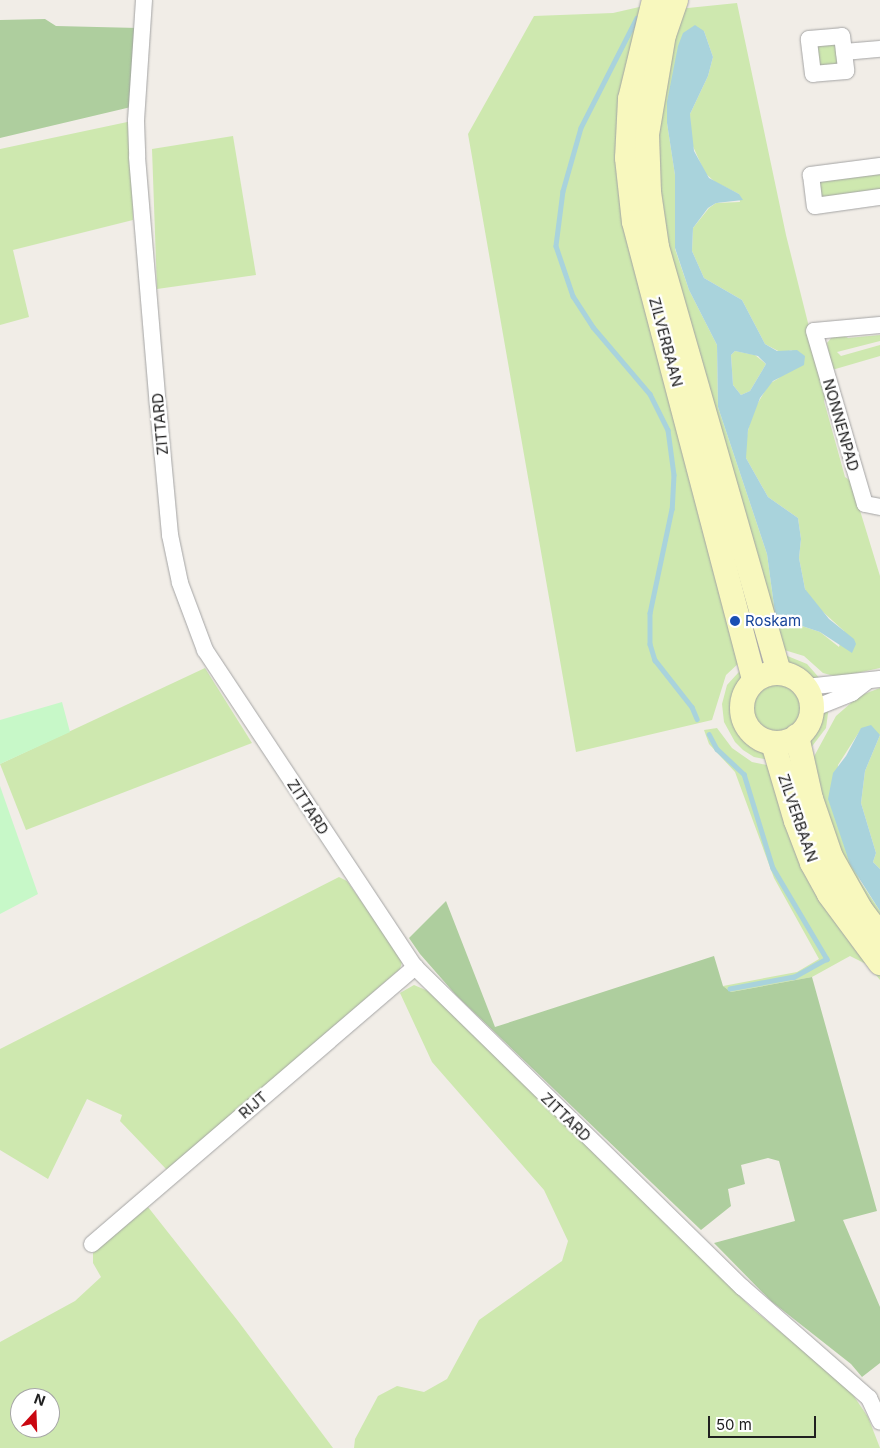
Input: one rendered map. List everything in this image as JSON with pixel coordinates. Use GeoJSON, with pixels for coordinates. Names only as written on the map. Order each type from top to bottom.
{"type":"FeatureCollection","features":[{"type":"Feature","properties":{"kind":"main road","name":"ZILVERBAAN"},"geometry":{"type":"LineString","coordinates":[[654,0],[630,99],[627,158],[634,222],[754,680]]}},
{"type":"Feature","properties":{"kind":"main road","name":"ZILVERBAAN"},"geometry":{"type":"LineString","coordinates":[[676,0],[660,51],[647,134],[649,192],[657,247],[778,672]]}},
{"type":"Feature","properties":{"kind":"main road"},"geometry":{"type":"LineString","coordinates":[[778,672],[792,676],[809,698],[805,728],[797,736],[774,743],[755,736],[743,719],[742,699],[754,680],[778,672]]}},
{"type":"Feature","properties":{"kind":"main road","name":"ZILVERBAAN"},"geometry":{"type":"LineString","coordinates":[[797,736],[811,799],[830,857],[857,903],[880,935]]}},
{"type":"Feature","properties":{"kind":"main road","name":"ZILVERBAAN"},"geometry":{"type":"LineString","coordinates":[[774,743],[796,821],[812,863],[829,894],[880,964]]}},
{"type":"Feature","properties":{"kind":"street","name":"ZITTARD"},"geometry":{"type":"LineString","coordinates":[[144,0],[136,122],[137,157],[170,535],[180,583],[205,650],[415,967],[742,1287],[864,1394],[880,1422]]}},
{"type":"Feature","properties":{"kind":"street"},"geometry":{"type":"LineString","coordinates":[[844,52],[880,49]]}},
{"type":"Feature","properties":{"kind":"street"},"geometry":{"type":"LineString","coordinates":[[880,166],[811,175],[815,206],[880,197]]}},
{"type":"Feature","properties":{"kind":"street","name":"NONNENPAD"},"geometry":{"type":"LineString","coordinates":[[880,325],[814,331],[865,504],[880,507]]}},
{"type":"Feature","properties":{"kind":"street"},"geometry":{"type":"LineString","coordinates":[[809,698],[849,680],[873,680]]}},
{"type":"Feature","properties":{"kind":"street"},"geometry":{"type":"LineString","coordinates":[[809,698],[852,693],[873,680]]}},
{"type":"Feature","properties":{"kind":"street","name":"RIJT"},"geometry":{"type":"LineString","coordinates":[[92,1244],[415,967]]}},
{"type":"Feature","properties":{"kind":"green space"},"geometry":{"type":"Polygon","coordinates":[[[737,3],[786,235],[826,395],[824,401],[845,477],[851,481],[880,576],[880,668],[838,677],[823,673],[804,656],[781,649],[664,257],[652,163],[678,9],[737,3]],[[704,31],[667,123],[675,175],[675,249],[689,290],[717,345],[718,407],[767,554],[775,613],[787,621],[820,632],[839,647],[844,631],[812,602],[805,589],[799,558],[801,539],[798,518],[768,497],[746,458],[745,444],[752,413],[769,384],[779,378],[792,350],[782,353],[765,344],[742,300],[704,278],[692,251],[693,228],[709,208],[716,203],[740,202],[739,194],[715,182],[705,173],[691,142],[690,114],[708,76],[713,57],[704,31]]]}},
{"type":"Feature","properties":{"kind":"green space"},"geometry":{"type":"Polygon","coordinates":[[[648,5],[634,49],[740,662],[726,675],[712,720],[576,752],[468,134],[534,16],[613,13],[648,5]]]}},
{"type":"Feature","properties":{"kind":"green space"},"geometry":{"type":"Polygon","coordinates":[[[45,19],[56,26],[138,28],[131,107],[0,138],[0,20],[45,19]]]}},
{"type":"Feature","properties":{"kind":"green space"},"geometry":{"type":"Polygon","coordinates":[[[838,44],[840,64],[818,66],[816,46],[838,44]]]}},
{"type":"Feature","properties":{"kind":"green space"},"geometry":{"type":"Polygon","coordinates":[[[132,121],[133,220],[13,250],[29,317],[0,325],[0,149],[132,121]]]}},
{"type":"Feature","properties":{"kind":"green space"},"geometry":{"type":"Polygon","coordinates":[[[233,136],[256,275],[157,289],[152,149],[233,136]]]}},
{"type":"Feature","properties":{"kind":"green space"},"geometry":{"type":"Polygon","coordinates":[[[880,173],[880,191],[822,199],[818,182],[880,173]]]}},
{"type":"Feature","properties":{"kind":"green space"},"geometry":{"type":"Polygon","coordinates":[[[843,335],[848,338],[880,335],[880,341],[837,352],[841,356],[880,345],[880,356],[832,370],[827,343],[832,337],[843,335]]]}},
{"type":"Feature","properties":{"kind":"green space"},"geometry":{"type":"Polygon","coordinates":[[[735,351],[755,355],[766,364],[750,391],[741,395],[733,385],[731,355],[735,351]]]}},
{"type":"Feature","properties":{"kind":"green space"},"geometry":{"type":"Polygon","coordinates":[[[785,655],[807,664],[822,681],[812,680],[786,664],[785,655]]]}},
{"type":"Feature","properties":{"kind":"green space"},"geometry":{"type":"Polygon","coordinates":[[[748,662],[744,678],[736,690],[734,717],[746,739],[762,748],[774,761],[754,757],[743,750],[735,742],[724,722],[722,704],[727,685],[748,662]]]}},
{"type":"Feature","properties":{"kind":"green space"},"geometry":{"type":"Polygon","coordinates":[[[205,668],[252,743],[26,830],[0,764],[205,668]]]}},
{"type":"Feature","properties":{"kind":"green space"},"geometry":{"type":"Polygon","coordinates":[[[776,681],[786,683],[794,689],[800,697],[802,707],[800,717],[794,725],[786,731],[776,733],[766,731],[758,725],[752,717],[750,707],[752,697],[758,689],[766,683],[776,681]]]}},
{"type":"Feature","properties":{"kind":"green space"},"geometry":{"type":"Polygon","coordinates":[[[880,688],[880,735],[861,729],[838,765],[835,817],[860,881],[880,911],[880,928],[846,877],[811,762],[836,716],[859,696],[880,688]]]}},
{"type":"Feature","properties":{"kind":"green space"},"geometry":{"type":"Polygon","coordinates":[[[62,702],[70,732],[0,764],[0,720],[62,702]]]}},
{"type":"Feature","properties":{"kind":"green space"},"geometry":{"type":"Polygon","coordinates":[[[829,706],[826,728],[810,749],[806,740],[829,706]]]}},
{"type":"Feature","properties":{"kind":"green space"},"geometry":{"type":"Polygon","coordinates":[[[717,728],[732,748],[752,762],[776,767],[880,968],[880,980],[868,965],[850,956],[812,977],[731,992],[723,986],[797,972],[819,959],[774,878],[735,772],[709,744],[704,730],[717,728]]]}},
{"type":"Feature","properties":{"kind":"green space"},"geometry":{"type":"Polygon","coordinates":[[[880,735],[880,869],[873,862],[876,853],[861,803],[865,771],[880,735]]]}},
{"type":"Feature","properties":{"kind":"green space"},"geometry":{"type":"Polygon","coordinates":[[[0,786],[38,894],[0,914],[0,786]]]}},
{"type":"Feature","properties":{"kind":"green space"},"geometry":{"type":"Polygon","coordinates":[[[339,877],[347,881],[397,952],[402,962],[400,969],[167,1170],[120,1121],[122,1115],[87,1099],[48,1179],[0,1150],[0,1049],[339,877]]]}},
{"type":"Feature","properties":{"kind":"green space"},"geometry":{"type":"Polygon","coordinates":[[[446,901],[495,1027],[714,956],[723,986],[731,992],[812,977],[877,1211],[843,1220],[880,1307],[880,1363],[862,1377],[851,1364],[771,1301],[714,1243],[795,1221],[779,1161],[768,1158],[741,1165],[745,1184],[728,1189],[731,1206],[701,1230],[456,995],[420,954],[409,938],[446,901]]]}},
{"type":"Feature","properties":{"kind":"green space"},"geometry":{"type":"Polygon","coordinates":[[[414,985],[428,991],[755,1311],[847,1386],[868,1417],[880,1448],[354,1448],[355,1439],[378,1396],[397,1386],[424,1392],[447,1379],[479,1320],[562,1261],[568,1241],[544,1190],[432,1062],[400,993],[414,985]]]}},
{"type":"Feature","properties":{"kind":"green space"},"geometry":{"type":"Polygon","coordinates":[[[148,1207],[238,1321],[333,1448],[0,1448],[0,1342],[75,1301],[101,1277],[93,1263],[93,1253],[148,1207]]]}},
{"type":"Feature","properties":{"kind":"water"},"geometry":{"type":"Polygon","coordinates":[[[695,25],[704,31],[713,57],[708,76],[690,114],[694,151],[709,178],[739,194],[743,200],[716,203],[708,208],[693,228],[692,251],[704,278],[742,300],[765,344],[777,351],[797,350],[805,356],[804,365],[773,381],[760,398],[748,430],[746,458],[768,497],[798,518],[801,539],[799,558],[805,589],[829,619],[854,639],[856,644],[852,653],[820,632],[787,621],[775,613],[767,554],[718,407],[717,345],[689,290],[675,248],[675,175],[667,123],[667,102],[678,46],[683,33],[695,25]],[[735,351],[731,355],[733,385],[741,395],[750,391],[766,364],[758,356],[735,351]]]}},
{"type":"Feature","properties":{"kind":"water"},"geometry":{"type":"Polygon","coordinates":[[[871,725],[880,735],[865,771],[861,803],[876,853],[873,862],[880,869],[880,911],[850,864],[828,799],[833,773],[846,756],[861,728],[871,725]]]}},
{"type":"Feature","properties":{"kind":"waterway"},"geometry":{"type":"LineString","coordinates":[[637,18],[581,128],[563,191],[556,246],[573,296],[593,327],[650,394],[668,430],[674,475],[672,509],[650,613],[650,644],[655,660],[692,707],[697,719]]}},
{"type":"Feature","properties":{"kind":"waterway"},"geometry":{"type":"LineString","coordinates":[[709,734],[717,749],[744,774],[773,868],[827,959],[794,977],[730,989]]}},
{"type":"Feature","properties":{"kind":"place","name":"Roskam"},"geometry":{"type":"Point","coordinates":[735,621]}}]}
